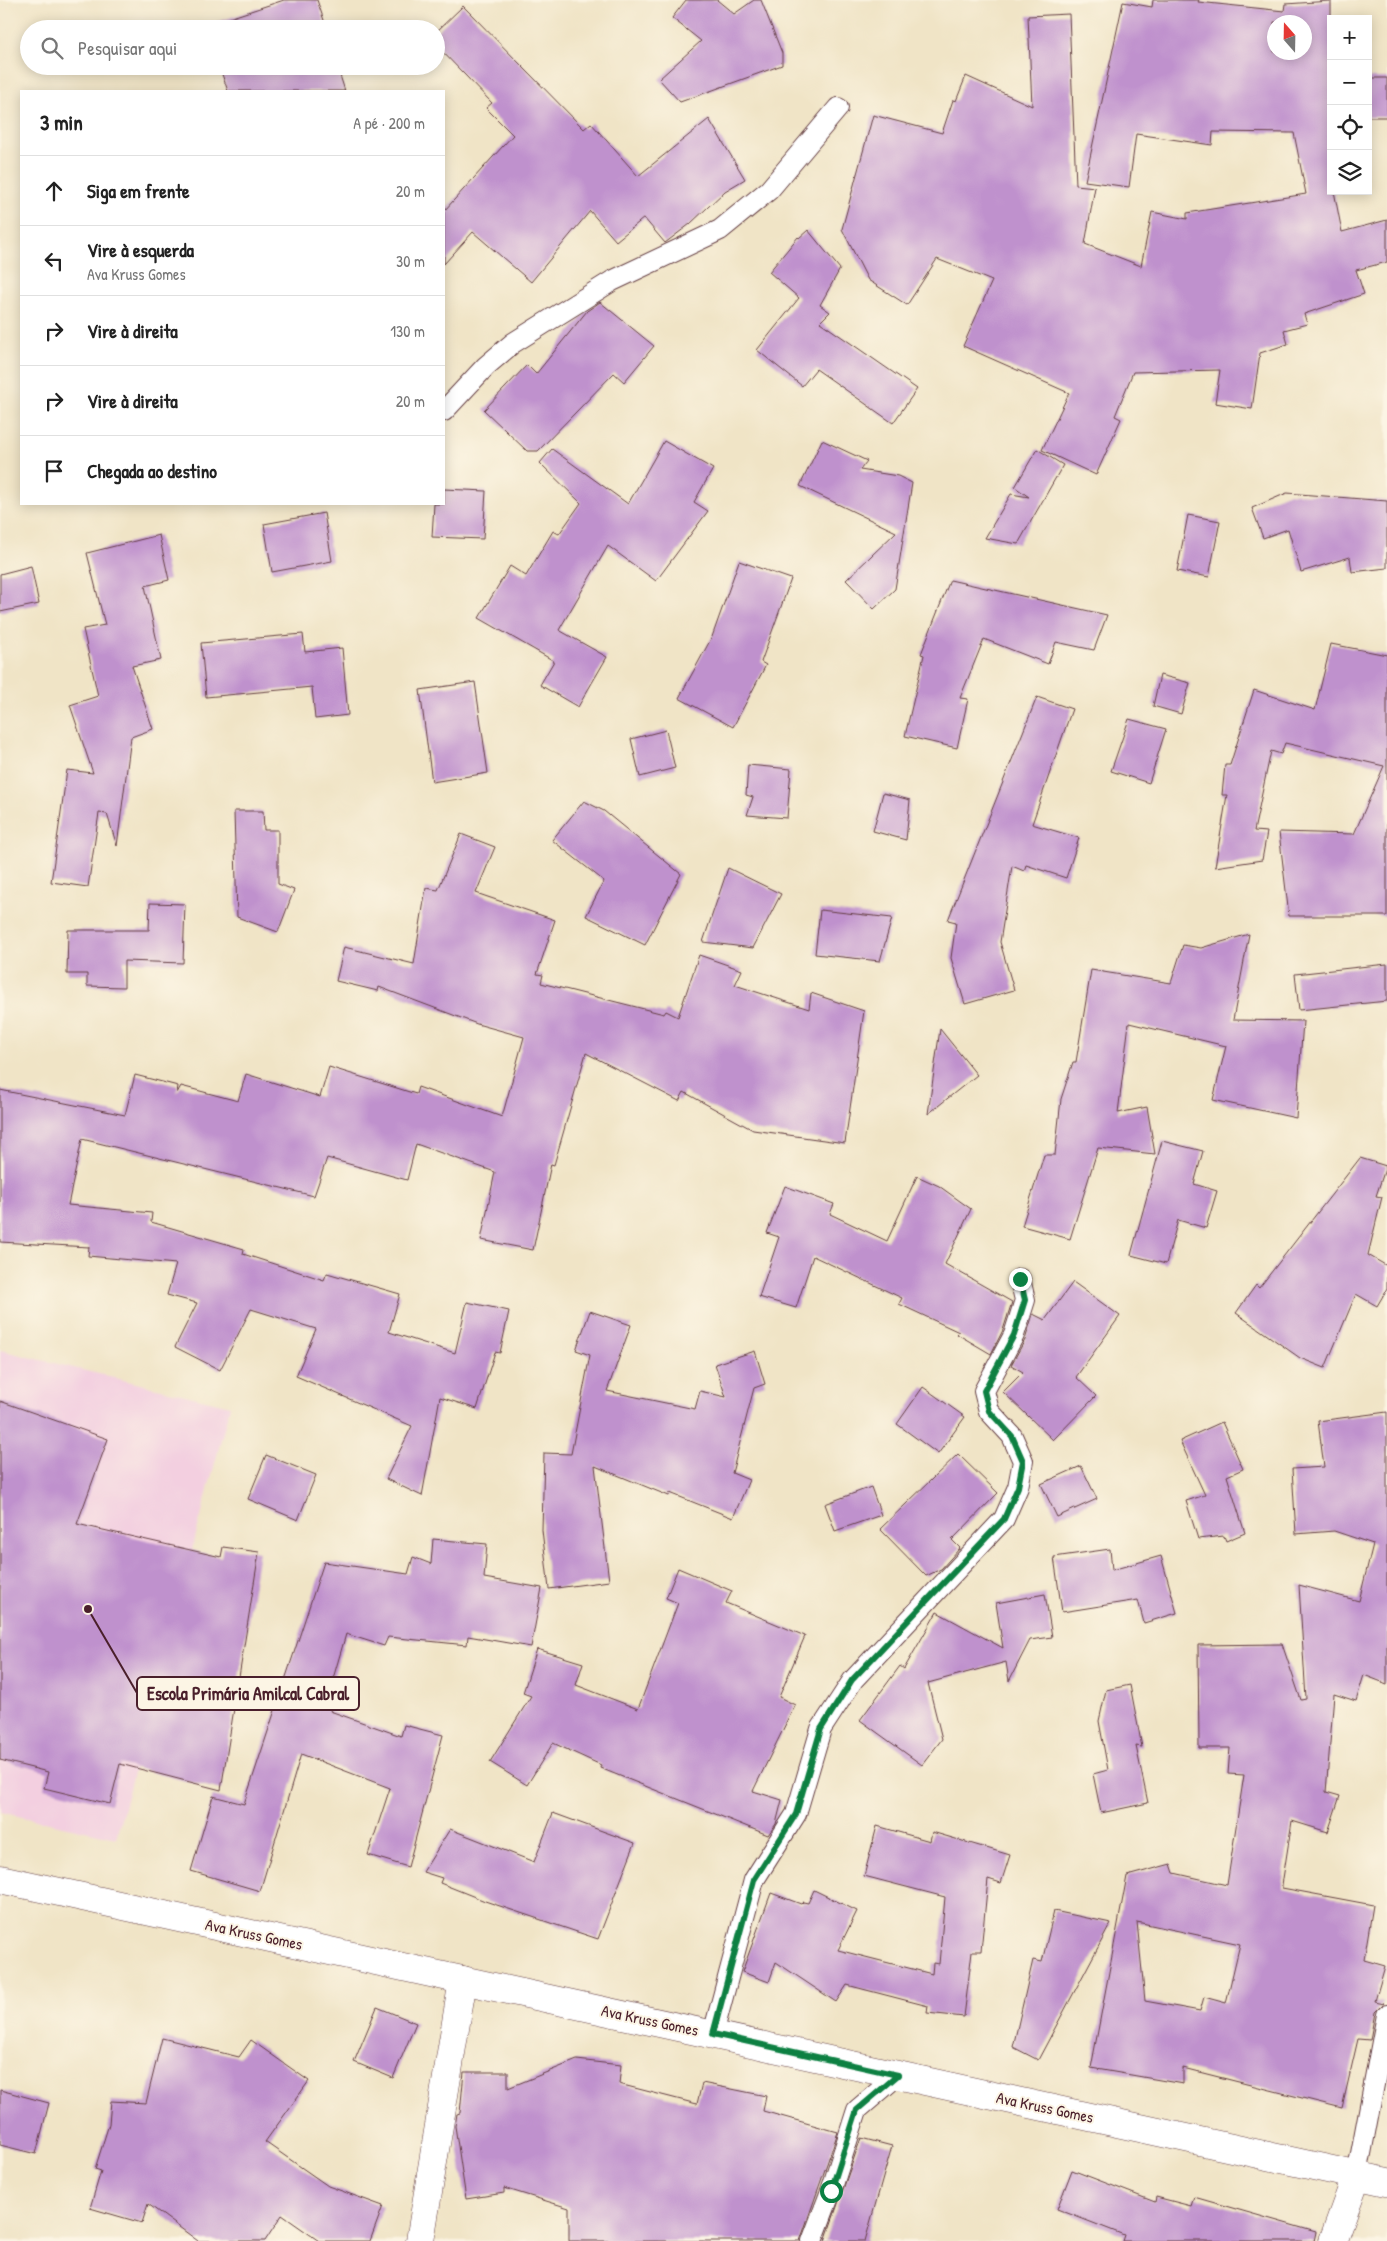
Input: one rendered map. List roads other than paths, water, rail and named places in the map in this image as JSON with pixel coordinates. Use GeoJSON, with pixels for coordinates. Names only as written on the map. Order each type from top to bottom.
{"type":"FeatureCollection","features":[{"type":"Feature","properties":{"kind":"street","name":"Ava Kruss Gomes"},"geometry":{"type":"LineString","coordinates":[[0,1879],[1387,2182]]}},
{"type":"Feature","properties":{"kind":"street"},"geometry":{"type":"LineString","coordinates":[[420,2241],[464,1980]]}},
{"type":"Feature","properties":{"kind":"street"},"geometry":{"type":"LineString","coordinates":[[1334,2241],[1357,2175]]}},
{"type":"Feature","properties":{"kind":"lane"},"geometry":{"type":"LineString","coordinates":[[445,410],[486,366],[513,342],[612,281],[720,230],[770,190],[838,108]]}},
{"type":"Feature","properties":{"kind":"lane"},"geometry":{"type":"LineString","coordinates":[[713,2034],[754,1880],[796,1814],[821,1729],[852,1680],[1004,1519],[1018,1487],[1023,1461],[1012,1436],[989,1411],[984,1391],[1014,1335],[1025,1300],[1020,1279]]}},
{"type":"Feature","properties":{"kind":"lane"},"geometry":{"type":"LineString","coordinates":[[1357,2175],[1387,2015]]}},
{"type":"Feature","properties":{"kind":"lane"},"geometry":{"type":"LineString","coordinates":[[812,2241],[831,2191],[857,2110],[898,2075]]}},
{"type":"Feature","properties":{"kind":"place","name":"Escola Primária Amilcal Cabral"},"geometry":{"type":"Point","coordinates":[88,1609]}}]}
